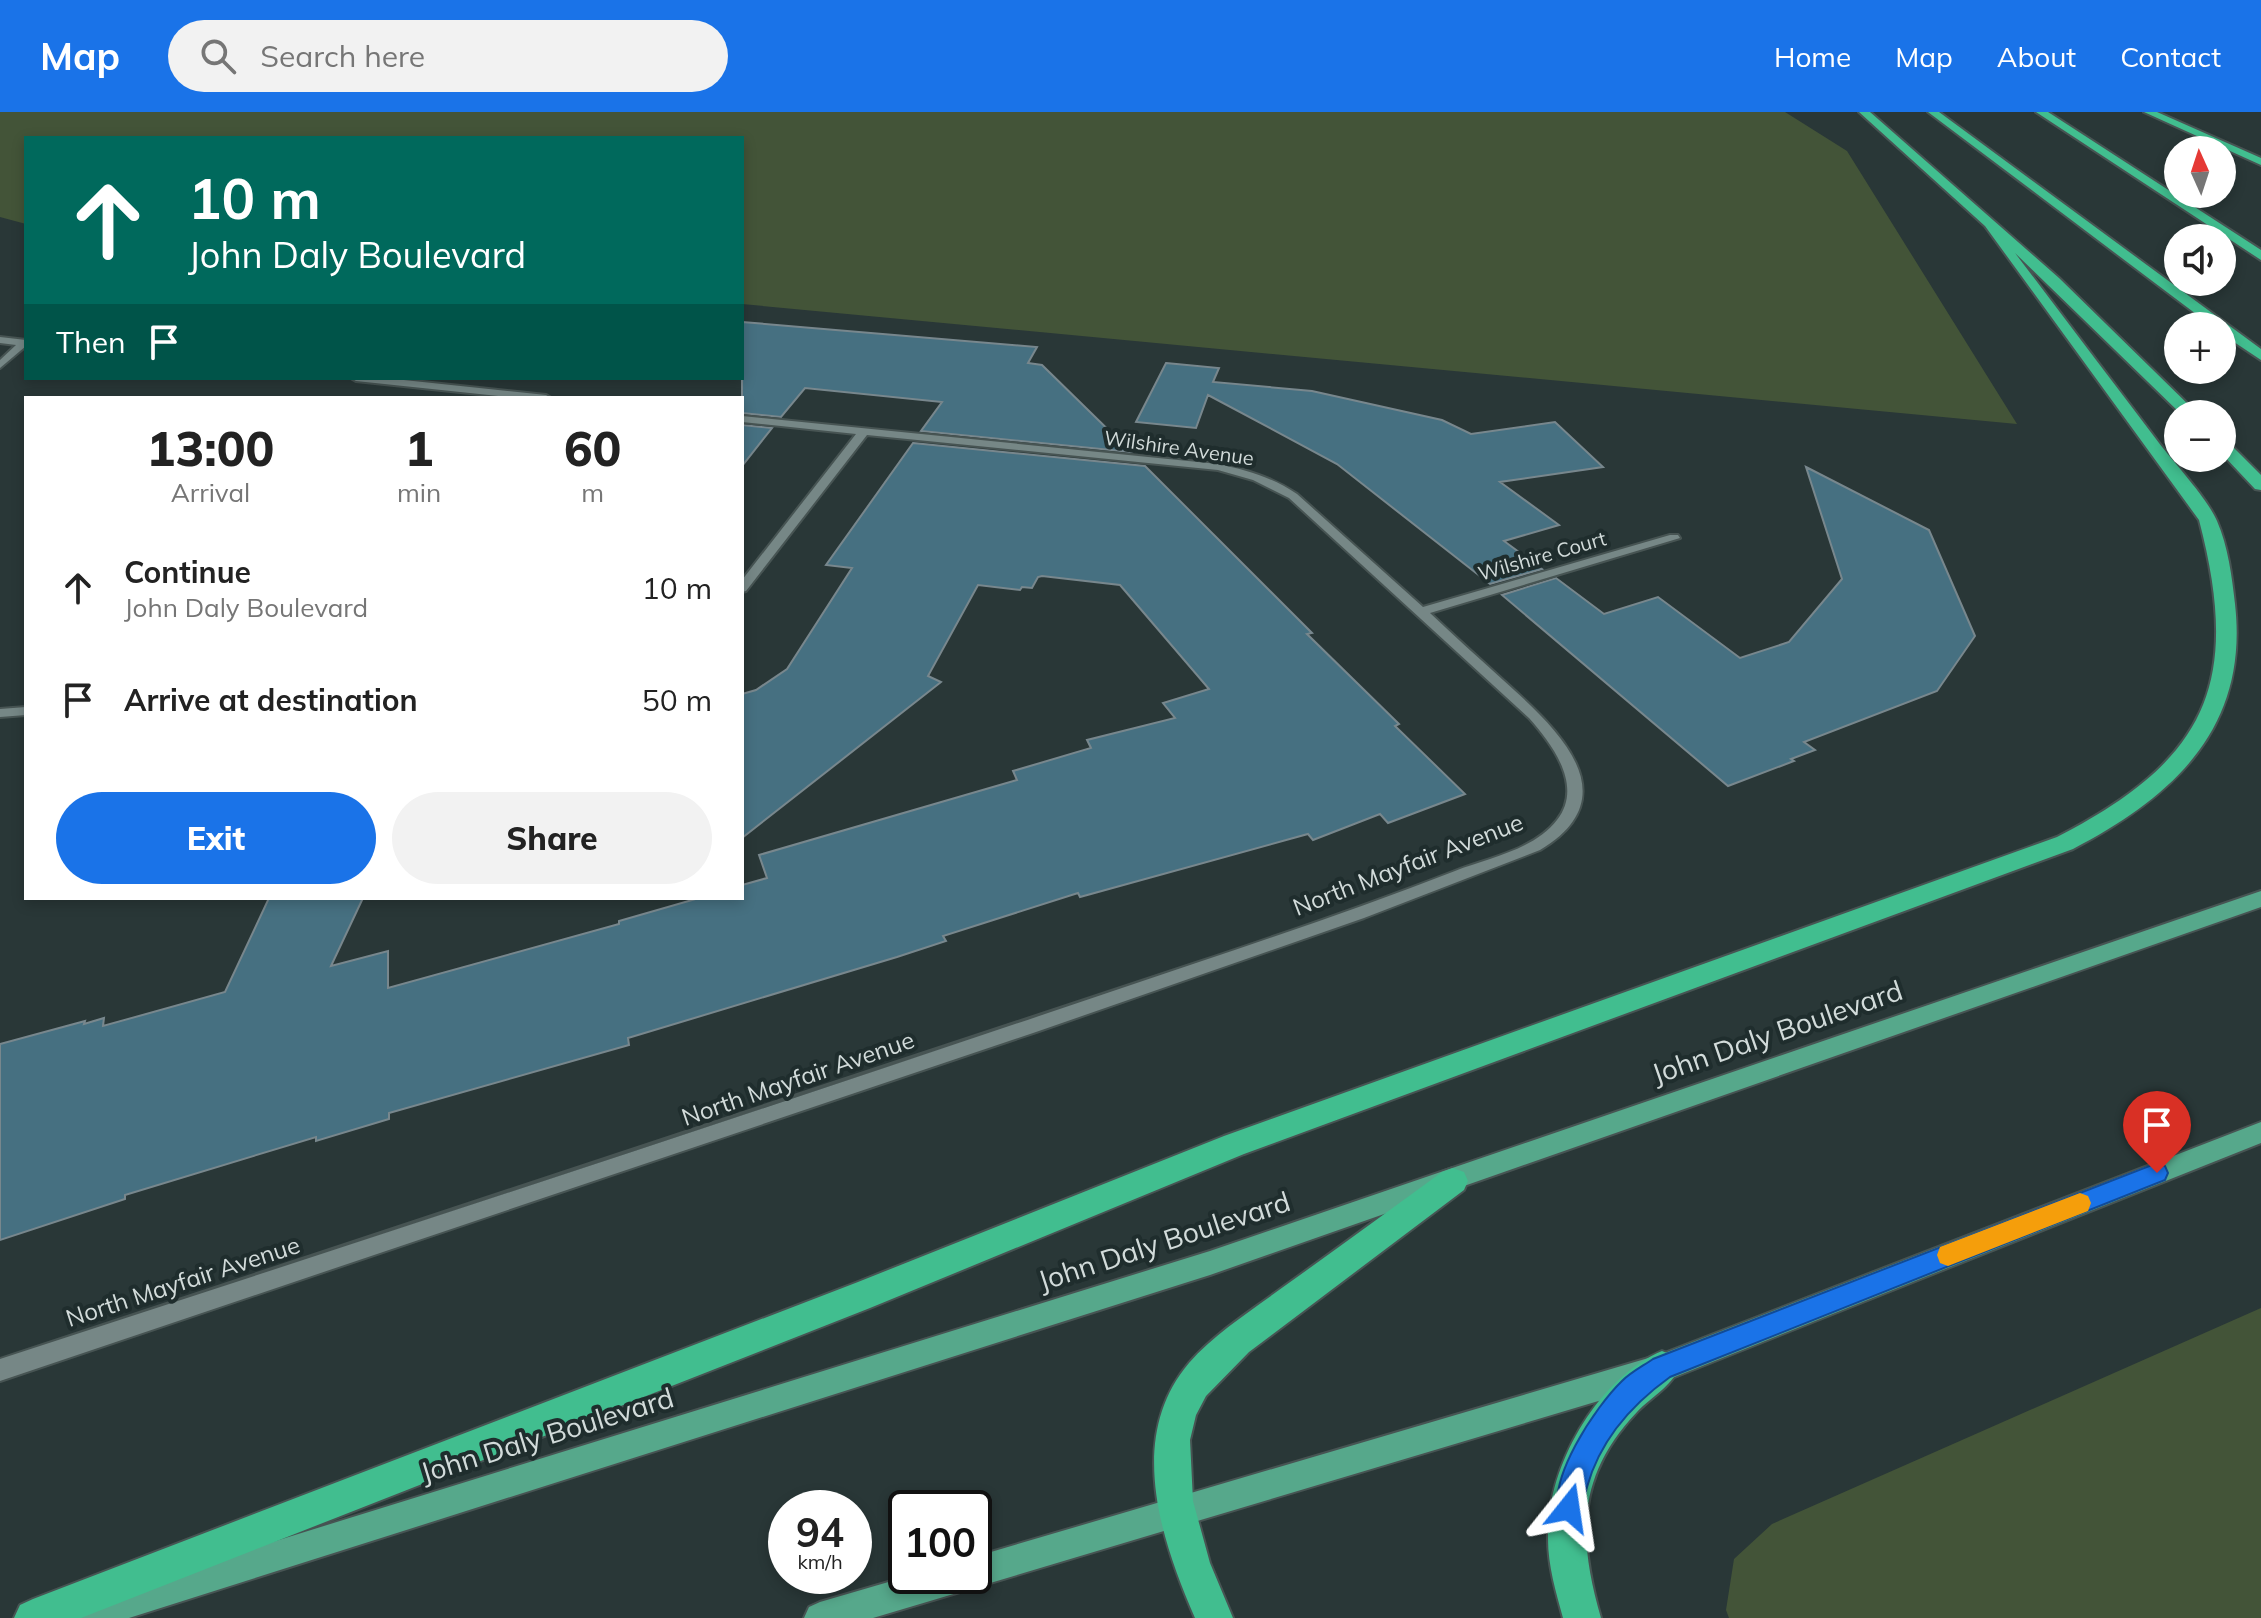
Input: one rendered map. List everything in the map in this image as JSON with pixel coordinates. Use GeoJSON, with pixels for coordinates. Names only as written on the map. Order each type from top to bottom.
{"type":"FeatureCollection","features":[{"type":"Feature","properties":{"kind":"highway"},"geometry":{"type":"LineString","coordinates":[[1855,112],[1890,138]]}},
{"type":"Feature","properties":{"kind":"highway"},"geometry":{"type":"LineString","coordinates":[[1864,112],[1990,228],[2054,281],[2176,400]]}},
{"type":"Feature","properties":{"kind":"highway"},"geometry":{"type":"LineString","coordinates":[[1933,112],[2202,312]]}},
{"type":"Feature","properties":{"kind":"highway"},"geometry":{"type":"LineString","coordinates":[[2041,112],[2261,256]]}},
{"type":"Feature","properties":{"kind":"highway"},"geometry":{"type":"LineString","coordinates":[[2149,112],[2261,162]]}},
{"type":"Feature","properties":{"kind":"highway"},"geometry":{"type":"LineString","coordinates":[[33,1618],[845,1302],[1234,1145],[2065,843],[2140,805],[2197,758],[2234,710],[2246,683],[2250,655],[2251,631],[2242,584],[2233,560],[2208,520],[1990,228]]}},
{"type":"Feature","properties":{"kind":"highway"},"geometry":{"type":"LineString","coordinates":[[2236,337],[2261,356]]}},
{"type":"Feature","properties":{"kind":"highway"},"geometry":{"type":"LineString","coordinates":[[2236,459],[2261,485]]}},
{"type":"Feature","properties":{"kind":"highway"},"geometry":{"type":"LineString","coordinates":[[1214,1618],[1189,1558],[1177,1512],[1172,1446],[1179,1412],[1193,1385],[1211,1363],[1453,1181]]}},
{"type":"Feature","properties":{"kind":"highway"},"geometry":{"type":"LineString","coordinates":[[1582,1618],[1570,1573],[1566,1529],[1573,1488],[1587,1450],[1608,1416],[1633,1388],[1662,1368]]}},
{"type":"Feature","properties":{"kind":"main road","name":"John Daly Boulevard"},"geometry":{"type":"LineString","coordinates":[[79,1618],[1197,1267],[1453,1181],[2261,899]]}},
{"type":"Feature","properties":{"kind":"main road"},"geometry":{"type":"LineString","coordinates":[[992,1567],[1662,1368],[2261,1132]]}},
{"type":"Feature","properties":{"kind":"main road"},"geometry":{"type":"LineString","coordinates":[[820,1618],[901,1594]]}},
{"type":"Feature","properties":{"kind":"street"},"geometry":{"type":"LineString","coordinates":[[0,340],[24,343]]}},
{"type":"Feature","properties":{"kind":"street"},"geometry":{"type":"LineString","coordinates":[[0,365],[24,344]]}},
{"type":"Feature","properties":{"kind":"street"},"geometry":{"type":"LineString","coordinates":[[375,380],[527,396]]}},
{"type":"Feature","properties":{"kind":"street","name":"Wilshire Avenue"},"geometry":{"type":"LineString","coordinates":[[744,419],[1249,473],[1274,483],[1293,496],[1421,612],[1556,739],[1571,764],[1576,786]]}},
{"type":"Feature","properties":{"kind":"street"},"geometry":{"type":"LineString","coordinates":[[744,585],[864,431]]}},
{"type":"Feature","properties":{"kind":"street","name":"Wilshire Court"},"geometry":{"type":"LineString","coordinates":[[1421,612],[1674,538]]}},
{"type":"Feature","properties":{"kind":"street"},"geometry":{"type":"LineString","coordinates":[[0,713],[24,711]]}},
{"type":"Feature","properties":{"kind":"street","name":"North Mayfair Avenue"},"geometry":{"type":"LineString","coordinates":[[0,1370],[818,1101],[1414,894],[1534,846],[1556,831],[1571,809],[1576,786]]}},
{"type":"Feature","properties":{"kind":"green space"},"geometry":{"type":"Polygon","coordinates":[[[0,112],[1785,112],[1847,151],[2017,424],[744,304],[744,136],[24,136],[24,223],[0,217],[0,112]]]}},
{"type":"Feature","properties":{"kind":"green space"},"geometry":{"type":"Polygon","coordinates":[[[2261,1308],[2261,1618],[1729,1618],[1726,1610],[1734,1559],[1772,1524],[2261,1308]]]}},
{"type":"Feature","properties":{"kind":"building"},"geometry":{"type":"Polygon","coordinates":[[[744,322],[1037,347],[1028,363],[1042,365],[1131,452],[921,431],[942,402],[805,388],[781,417],[744,413],[744,322]]]}},
{"type":"Feature","properties":{"kind":"building"},"geometry":{"type":"Polygon","coordinates":[[[1166,363],[1219,368],[1213,382],[1312,391],[1442,420],[1471,434],[1555,422],[1603,467],[1500,482],[1559,525],[1504,541],[1542,569],[1490,584],[1337,464],[1208,395],[1196,428],[1136,422],[1166,363]]]}},
{"type":"Feature","properties":{"kind":"building"},"geometry":{"type":"Polygon","coordinates":[[[744,425],[772,428],[744,463],[744,425]]]}},
{"type":"Feature","properties":{"kind":"building"},"geometry":{"type":"Polygon","coordinates":[[[913,443],[1145,466],[1312,633],[1307,634],[1465,794],[1388,823],[1380,814],[1313,840],[1308,834],[1080,897],[1078,893],[943,936],[946,941],[897,957],[628,1038],[629,1045],[389,1113],[389,1119],[316,1141],[316,1137],[125,1195],[125,1199],[0,1240],[0,1044],[104,1018],[103,1026],[225,992],[268,900],[362,900],[331,966],[388,951],[388,988],[619,924],[619,921],[692,900],[744,900],[744,884],[767,878],[759,855],[1017,780],[1013,771],[1091,748],[1087,740],[1175,718],[1163,703],[1209,689],[1120,585],[1042,576],[1038,577],[1032,588],[1022,587],[1020,590],[978,585],[928,676],[941,682],[744,836],[744,693],[756,690],[787,669],[852,568],[826,565],[913,443]]]}},
{"type":"Feature","properties":{"kind":"building"},"geometry":{"type":"Polygon","coordinates":[[[1806,467],[1929,530],[1975,636],[1937,691],[1804,742],[1815,750],[1791,759],[1794,761],[1728,786],[1502,595],[1556,578],[1604,614],[1658,597],[1740,658],[1789,642],[1842,579],[1806,467]]]}},
{"type":"Feature","properties":{"kind":"slow traffic"},"geometry":{"type":"LineString","coordinates":[[1948,1255],[2080,1203]]}},
{"type":"Feature","properties":{"kind":"route"},"geometry":{"type":"LineString","coordinates":[[1569,1508],[1587,1450],[1608,1416],[1633,1388],[1662,1368],[2157,1173]]}}]}
